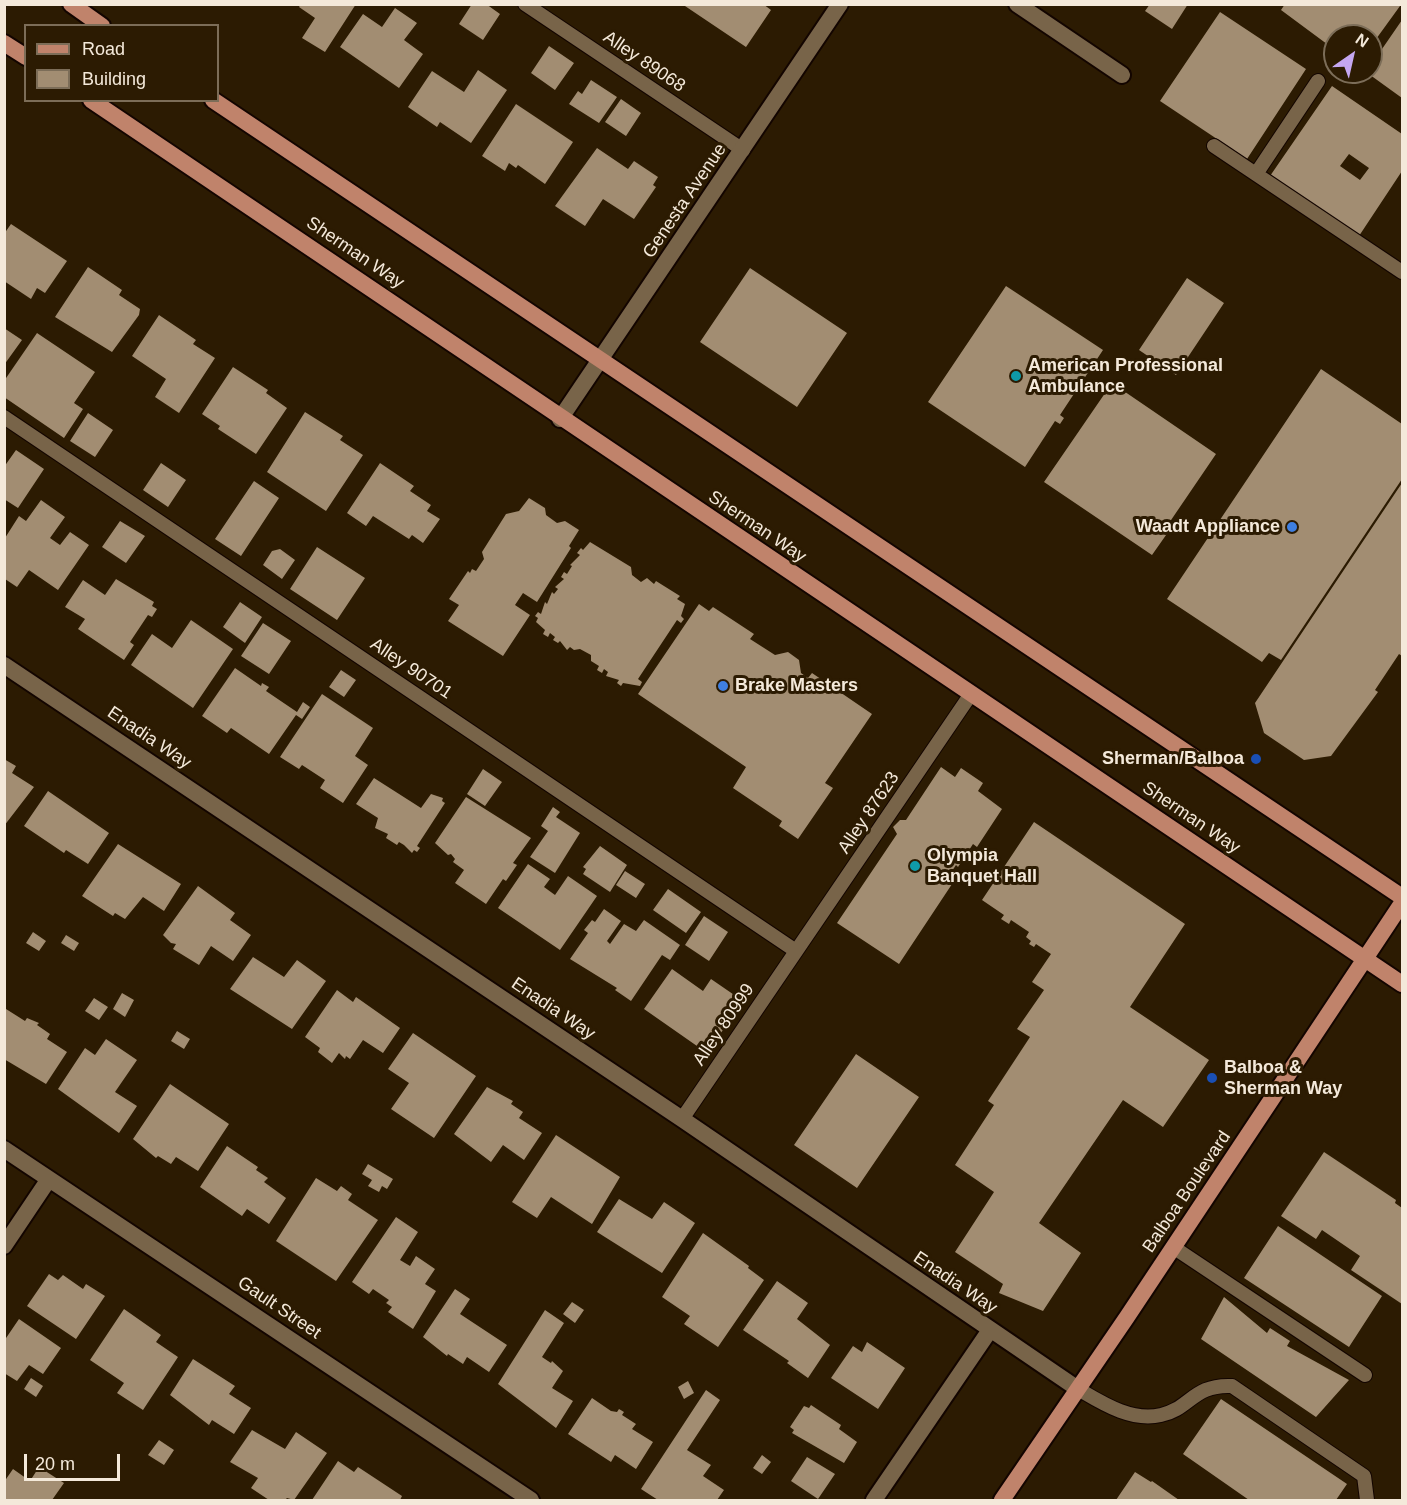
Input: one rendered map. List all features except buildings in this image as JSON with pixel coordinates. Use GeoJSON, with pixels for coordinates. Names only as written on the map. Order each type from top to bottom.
{"type":"FeatureCollection","features":[{"type":"Feature","properties":{"kind":"main road"},"geometry":{"type":"LineString","coordinates":[[71,4],[99,24]]}},
{"type":"Feature","properties":{"kind":"main road"},"geometry":{"type":"LineString","coordinates":[[4,43],[24,56]]}},
{"type":"Feature","properties":{"kind":"main road","name":"Sherman Way"},"geometry":{"type":"LineString","coordinates":[[94,102],[396,304],[560,419],[1402,984]]}},
{"type":"Feature","properties":{"kind":"main road"},"geometry":{"type":"LineString","coordinates":[[216,102],[1402,897]]}},
{"type":"Feature","properties":{"kind":"main road","name":"Balboa Boulevard"},"geometry":{"type":"LineString","coordinates":[[1002,1500],[1402,903]]}},
{"type":"Feature","properties":{"kind":"street","name":"Genesta Avenue"},"geometry":{"type":"LineString","coordinates":[[560,419],[840,4]]}},
{"type":"Feature","properties":{"kind":"street"},"geometry":{"type":"LineString","coordinates":[[1017,4],[1122,75]]}},
{"type":"Feature","properties":{"kind":"street","name":"Enadia Way"},"geometry":{"type":"LineString","coordinates":[[4,665],[682,1119],[1078,1389]]}},
{"type":"Feature","properties":{"kind":"street","name":"Gault Street"},"geometry":{"type":"LineString","coordinates":[[4,1149],[531,1500]]}},
{"type":"Feature","properties":{"kind":"street"},"geometry":{"type":"LineString","coordinates":[[4,1246],[49,1179]]}},
{"type":"Feature","properties":{"kind":"street"},"geometry":{"type":"LineString","coordinates":[[874,1500],[990,1330]]}},
{"type":"Feature","properties":{"kind":"lane","name":"Alley 89068"},"geometry":{"type":"LineString","coordinates":[[525,4],[743,150]]}},
{"type":"Feature","properties":{"kind":"lane"},"geometry":{"type":"LineString","coordinates":[[1256,174],[1318,81]]}},
{"type":"Feature","properties":{"kind":"lane"},"geometry":{"type":"LineString","coordinates":[[1214,146],[1402,272]]}},
{"type":"Feature","properties":{"kind":"lane","name":"Alley 90701"},"geometry":{"type":"LineString","coordinates":[[4,417],[796,951]]}},
{"type":"Feature","properties":{"kind":"lane","name":"Alley 87623"},"geometry":{"type":"LineString","coordinates":[[796,951],[971,694]]}},
{"type":"Feature","properties":{"kind":"lane","name":"Alley 80999"},"geometry":{"type":"LineString","coordinates":[[682,1119],[796,951]]}},
{"type":"Feature","properties":{"kind":"lane"},"geometry":{"type":"LineString","coordinates":[[1173,1247],[1365,1375]]}},
{"type":"Feature","properties":{"kind":"lane"},"geometry":{"type":"LineString","coordinates":[[1078,1389],[1113,1409],[1135,1415],[1161,1415],[1202,1389],[1232,1386],[1364,1476],[1367,1500]]}},
{"type":"Feature","properties":{"kind":"place","name":"American Professional Ambulance"},"geometry":{"type":"Point","coordinates":[1016,376]}},
{"type":"Feature","properties":{"kind":"place","name":"Waadt Appliance"},"geometry":{"type":"Point","coordinates":[1292,527]}},
{"type":"Feature","properties":{"kind":"place","name":"Brake Masters"},"geometry":{"type":"Point","coordinates":[723,686]}},
{"type":"Feature","properties":{"kind":"place","name":"Sherman/Balboa"},"geometry":{"type":"Point","coordinates":[1256,759]}},
{"type":"Feature","properties":{"kind":"place","name":"Olympia Banquet Hall"},"geometry":{"type":"Point","coordinates":[915,866]}},
{"type":"Feature","properties":{"kind":"place","name":"Balboa & Sherman Way"},"geometry":{"type":"Point","coordinates":[1212,1078]}}]}
